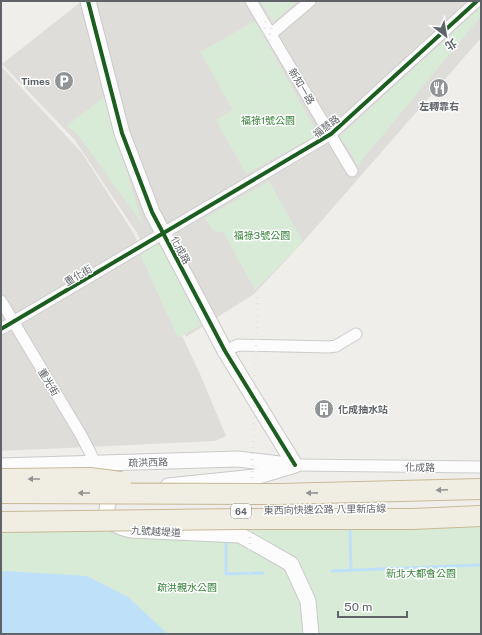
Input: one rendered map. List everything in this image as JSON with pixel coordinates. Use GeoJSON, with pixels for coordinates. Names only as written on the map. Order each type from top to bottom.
{"type":"FeatureCollection","features":[{"type":"Feature","properties":{"kind":"highway"},"geometry":{"type":"LineString","coordinates":[[1,479],[90,478],[226,493]]}},
{"type":"Feature","properties":{"kind":"highway","name":"東西向快速公路 八里新店線"},"geometry":{"type":"LineString","coordinates":[[1,493],[363,493],[481,489]]}},
{"type":"Feature","properties":{"kind":"highway","name":"東西向快速公路 八里新店線"},"geometry":{"type":"LineString","coordinates":[[1,509],[236,511],[481,505]]}},
{"type":"Feature","properties":{"kind":"highway"},"geometry":{"type":"LineString","coordinates":[[1,522],[240,519],[412,519],[481,516]]}},
{"type":"Feature","properties":{"kind":"street","name":"化成路"},"geometry":{"type":"LineString","coordinates":[[88,1],[122,133],[152,212],[225,351],[295,465],[481,467]]}},
{"type":"Feature","properties":{"kind":"street","name":"新知一路"},"geometry":{"type":"LineString","coordinates":[[252,1],[352,171]]}},
{"type":"Feature","properties":{"kind":"street"},"geometry":{"type":"LineString","coordinates":[[271,34],[310,1]]}},
{"type":"Feature","properties":{"kind":"street","name":"福慧路"},"geometry":{"type":"LineString","coordinates":[[163,234],[331,134],[477,1]]}},
{"type":"Feature","properties":{"kind":"street","name":"重化街"},"geometry":{"type":"LineString","coordinates":[[1,329],[163,234]]}},
{"type":"Feature","properties":{"kind":"street","name":"重光街"},"geometry":{"type":"LineString","coordinates":[[1,301],[81,435],[96,464]]}},
{"type":"Feature","properties":{"kind":"street"},"geometry":{"type":"LineString","coordinates":[[225,351],[238,345],[330,347],[336,346],[356,334]]}},
{"type":"Feature","properties":{"kind":"street","name":"疏洪西路"},"geometry":{"type":"LineString","coordinates":[[1,466],[238,459],[295,465]]}},
{"type":"Feature","properties":{"kind":"street","name":"九號越堤道"},"geometry":{"type":"LineString","coordinates":[[295,465],[255,477],[114,491],[107,502],[108,517],[111,523],[117,527],[131,530],[240,535],[291,564],[308,601],[311,634]]}},
{"type":"Feature","properties":{"kind":"shaded area"},"geometry":{"type":"Polygon","coordinates":[[[82,1],[481,1],[481,38],[303,242],[254,294],[186,337],[137,233],[74,139],[2,64],[82,1]]]}},
{"type":"Feature","properties":{"kind":"shaded area"},"geometry":{"type":"Polygon","coordinates":[[[1,66],[82,153],[134,234],[200,374],[226,436],[215,441],[1,451],[1,66]]]}},
{"type":"Feature","properties":{"kind":"green space"},"geometry":{"type":"Polygon","coordinates":[[[260,1],[298,1],[273,22],[260,1]]]}},
{"type":"Feature","properties":{"kind":"green space"},"geometry":{"type":"Polygon","coordinates":[[[481,7],[481,16],[358,165],[340,136],[481,7]]]}},
{"type":"Feature","properties":{"kind":"green space","name":"福祿1號公園"},"geometry":{"type":"Polygon","coordinates":[[[255,21],[318,134],[246,174],[216,120],[233,110],[200,52],[255,21]]]}},
{"type":"Feature","properties":{"kind":"green space"},"geometry":{"type":"Polygon","coordinates":[[[104,97],[143,225],[79,136],[67,126],[104,97]]]}},
{"type":"Feature","properties":{"kind":"green space","name":"福祿3號公園"},"geometry":{"type":"Polygon","coordinates":[[[269,181],[303,242],[255,290],[223,232],[213,231],[205,218],[269,181]]]}},
{"type":"Feature","properties":{"kind":"green space"},"geometry":{"type":"Polygon","coordinates":[[[158,243],[203,324],[178,338],[140,254],[158,243]]]}},
{"type":"Feature","properties":{"kind":"green space","name":"新北大都會公園"},"geometry":{"type":"Polygon","coordinates":[[[481,512],[481,634],[1,634],[1,521],[481,512]]]}},
{"type":"Feature","properties":{"kind":"water"},"geometry":{"type":"Polygon","coordinates":[[[6,571],[87,576],[128,597],[168,634],[1,634],[1,572],[6,571]]]}},
{"type":"Feature","properties":{"kind":"waterway"},"geometry":{"type":"LineString","coordinates":[[350,530],[351,570]]}},
{"type":"Feature","properties":{"kind":"waterway"},"geometry":{"type":"LineString","coordinates":[[226,541],[226,574],[263,573]]}},
{"type":"Feature","properties":{"kind":"waterway"},"geometry":{"type":"LineString","coordinates":[[332,571],[481,565]]}},
{"type":"Feature","properties":{"kind":"railway"},"geometry":{"type":"LineString","coordinates":[[257,118],[260,58],[269,1]]}},
{"type":"Feature","properties":{"kind":"railway"},"geometry":{"type":"LineString","coordinates":[[247,634],[264,93],[270,34],[277,1]]}},
{"type":"Feature","properties":{"kind":"cycle path"},"geometry":{"type":"LineString","coordinates":[[88,1],[122,133],[152,212],[225,351],[295,465]]}},
{"type":"Feature","properties":{"kind":"cycle path"},"geometry":{"type":"LineString","coordinates":[[1,329],[331,134],[477,1]]}},
{"type":"Feature","properties":{"kind":"place","name":"Times"},"geometry":{"type":"Point","coordinates":[64,81]}},
{"type":"Feature","properties":{"kind":"place","name":"左轉靠右"},"geometry":{"type":"Point","coordinates":[439,88]}},
{"type":"Feature","properties":{"kind":"place","name":"化成抽水站"},"geometry":{"type":"Point","coordinates":[324,409]}},
{"type":"Feature","properties":{"kind":"park label","name":"疏洪親水公園"},"geometry":{"type":"Point","coordinates":[187,587]}}]}
